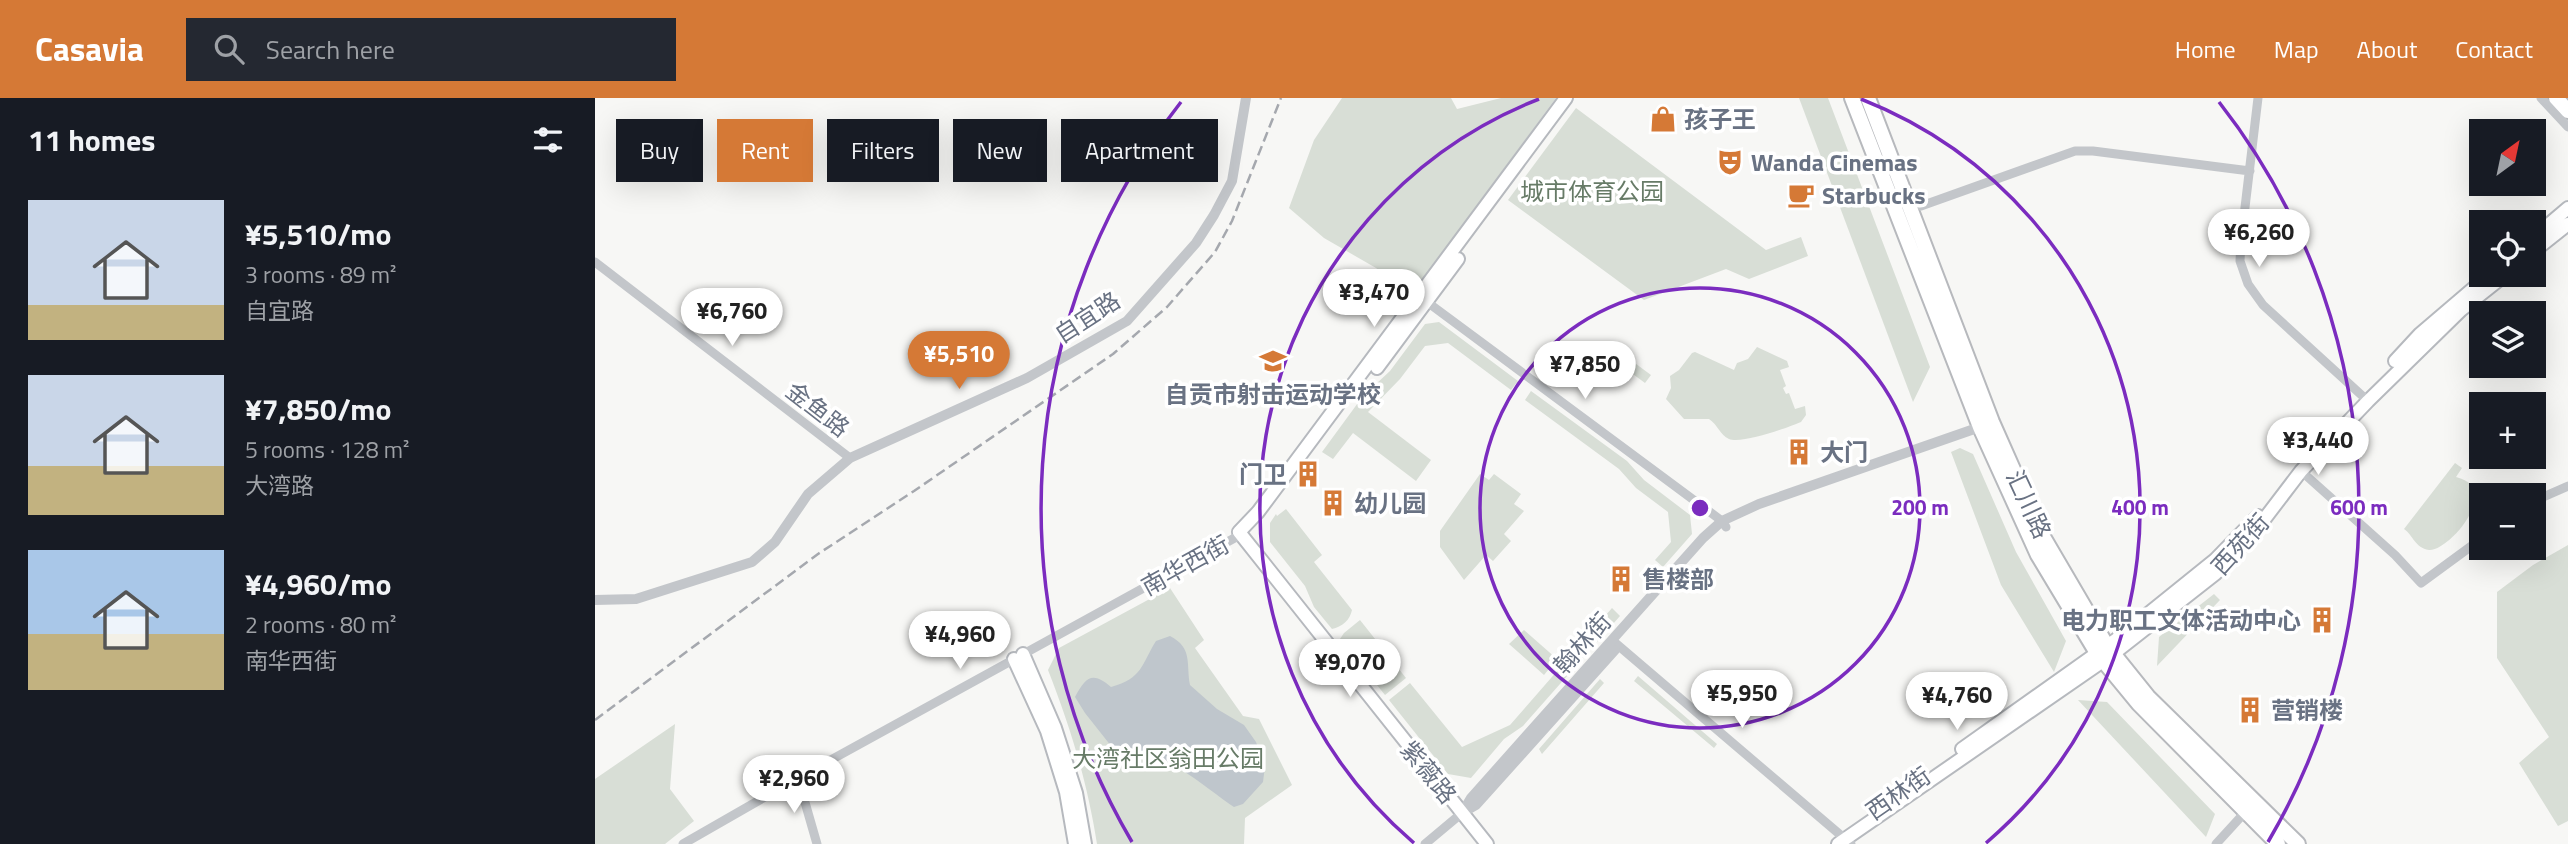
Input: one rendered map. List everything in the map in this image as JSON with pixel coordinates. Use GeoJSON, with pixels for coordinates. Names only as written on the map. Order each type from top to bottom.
{"type":"FeatureCollection","features":[{"type":"Feature","properties":{"kind":"main road","name":"南华西街"},"geometry":{"type":"LineString","coordinates":[[1423,300],[1566,98]]}},
{"type":"Feature","properties":{"kind":"main road","name":"南华西街"},"geometry":{"type":"LineString","coordinates":[[1242,537],[1239,532],[1258,512],[1423,300],[1576,98]]}},
{"type":"Feature","properties":{"kind":"main road","name":"汇川路"},"geometry":{"type":"LineString","coordinates":[[1852,98],[1982,431],[2038,555],[2105,654],[2148,697],[2249,808],[2278,844]]}},
{"type":"Feature","properties":{"kind":"main road","name":"汇川路"},"geometry":{"type":"LineString","coordinates":[[1868,98],[2019,486],[2105,654]]}},
{"type":"Feature","properties":{"kind":"main road"},"geometry":{"type":"LineString","coordinates":[[2556,98],[2568,111]]}},
{"type":"Feature","properties":{"kind":"main road"},"geometry":{"type":"LineString","coordinates":[[2546,227],[2568,208]]}},
{"type":"Feature","properties":{"kind":"main road"},"geometry":{"type":"LineString","coordinates":[[2546,241],[2568,224]]}},
{"type":"Feature","properties":{"kind":"main road"},"geometry":{"type":"LineString","coordinates":[[2105,654],[2215,560],[2251,524],[2420,334],[2475,287]]}},
{"type":"Feature","properties":{"kind":"main road","name":"西苑街"},"geometry":{"type":"LineString","coordinates":[[2105,654],[2215,574],[2253,534],[2301,471],[2365,398],[2491,287]]}},
{"type":"Feature","properties":{"kind":"main road","name":"紫薇路"},"geometry":{"type":"LineString","coordinates":[[1242,537],[1487,844]]}},
{"type":"Feature","properties":{"kind":"main road","name":"西林街"},"geometry":{"type":"LineString","coordinates":[[1827,844],[1844,840],[2105,654]]}},
{"type":"Feature","properties":{"kind":"main road"},"geometry":{"type":"LineString","coordinates":[[1018,656],[1047,731],[1066,792],[1075,844]]}},
{"type":"Feature","properties":{"kind":"main road"},"geometry":{"type":"LineString","coordinates":[[1018,656],[1055,728],[1076,793],[1085,844]]}},
{"type":"Feature","properties":{"kind":"main road","name":"汇川路"},"geometry":{"type":"LineString","coordinates":[[2249,808],[2298,844]]}},
{"type":"Feature","properties":{"kind":"street","name":"自宜路"},"geometry":{"type":"LineString","coordinates":[[595,600],[636,599],[752,562],[775,542],[808,494],[850,458],[1027,378],[1127,321],[1196,243],[1214,215],[1232,181],[1246,98]]}},
{"type":"Feature","properties":{"kind":"street"},"geometry":{"type":"LineString","coordinates":[[2257,98],[2240,261],[2248,284],[2263,305],[2365,398]]}},
{"type":"Feature","properties":{"kind":"street"},"geometry":{"type":"LineString","coordinates":[[2541,98],[2568,127]]}},
{"type":"Feature","properties":{"kind":"street"},"geometry":{"type":"LineString","coordinates":[[1921,206],[2075,151],[2093,150],[2250,171]]}},
{"type":"Feature","properties":{"kind":"street","name":"金鱼路"},"geometry":{"type":"LineString","coordinates":[[595,262],[850,458]]}},
{"type":"Feature","properties":{"kind":"street"},"geometry":{"type":"LineString","coordinates":[[1423,300],[1724,524]]}},
{"type":"Feature","properties":{"kind":"street","name":"翰林街"},"geometry":{"type":"LineString","coordinates":[[1425,844],[1462,813],[1471,798],[1616,643],[1703,538],[1759,504],[1982,431]]}},
{"type":"Feature","properties":{"kind":"street"},"geometry":{"type":"LineString","coordinates":[[2301,471],[2395,555],[2421,583],[2469,548]]}},
{"type":"Feature","properties":{"kind":"street"},"geometry":{"type":"LineString","coordinates":[[2546,496],[2568,486]]}},
{"type":"Feature","properties":{"kind":"street","name":"南华西街"},"geometry":{"type":"LineString","coordinates":[[683,844],[1018,656],[1242,537]]}},
{"type":"Feature","properties":{"kind":"street"},"geometry":{"type":"LineString","coordinates":[[1616,643],[1844,840]]}},
{"type":"Feature","properties":{"kind":"street"},"geometry":{"type":"LineString","coordinates":[[799,778],[817,844]]}},
{"type":"Feature","properties":{"kind":"street"},"geometry":{"type":"LineString","coordinates":[[2216,844],[2249,808]]}},
{"type":"Feature","properties":{"kind":"green space"},"geometry":{"type":"Polygon","coordinates":[[[1342,98],[1451,98],[1457,109],[1501,98],[1556,98],[1411,295],[1376,268],[1324,238],[1289,208],[1314,140],[1342,98]]]}},
{"type":"Feature","properties":{"kind":"green space"},"geometry":{"type":"Polygon","coordinates":[[[1799,98],[1828,98],[1930,367],[1913,402],[1799,98]]]}},
{"type":"Feature","properties":{"kind":"green space","name":"城市体育公园"},"geometry":{"type":"Polygon","coordinates":[[[1576,108],[1766,250],[1801,237],[1808,256],[1749,279],[1726,269],[1644,300],[1508,200],[1576,108]]]}},
{"type":"Feature","properties":{"kind":"green space"},"geometry":{"type":"Polygon","coordinates":[[[1439,322],[1518,381],[1511,390],[1448,343],[1425,346],[1400,379],[1368,412],[1431,460],[1416,481],[1353,433],[1333,459],[1322,452],[1363,396],[1390,371],[1425,324],[1439,322]]]}},
{"type":"Feature","properties":{"kind":"green space"},"geometry":{"type":"Polygon","coordinates":[[[1605,341],[1651,375],[1645,383],[1599,349],[1605,341]]]}},
{"type":"Feature","properties":{"kind":"green space"},"geometry":{"type":"Polygon","coordinates":[[[1757,347],[1787,361],[1789,367],[1780,370],[1786,386],[1783,388],[1786,394],[1789,393],[1795,409],[1805,406],[1806,415],[1801,422],[1754,437],[1729,439],[1709,419],[1684,419],[1666,399],[1671,388],[1670,376],[1679,370],[1692,353],[1734,370],[1737,363],[1748,359],[1757,347]]]}},
{"type":"Feature","properties":{"kind":"green space"},"geometry":{"type":"Polygon","coordinates":[[[1531,391],[1627,461],[1644,480],[1690,515],[1692,534],[1663,567],[1655,560],[1671,542],[1668,512],[1636,488],[1619,469],[1525,400],[1531,391]]]}},
{"type":"Feature","properties":{"kind":"green space"},"geometry":{"type":"Polygon","coordinates":[[[1960,448],[1973,454],[2016,552],[2066,641],[2054,672],[2001,585],[1951,452],[1960,448]]]}},
{"type":"Feature","properties":{"kind":"green space"},"geometry":{"type":"Polygon","coordinates":[[[2455,463],[2462,468],[2456,477],[2469,483],[2469,516],[2459,531],[2438,548],[2429,550],[2417,544],[2404,529],[2455,463]]]}},
{"type":"Feature","properties":{"kind":"green space"},"geometry":{"type":"Polygon","coordinates":[[[1480,474],[1489,480],[1494,474],[1521,494],[1514,504],[1524,511],[1504,534],[1511,541],[1493,561],[1486,555],[1464,580],[1440,547],[1440,531],[1480,474]]]}},
{"type":"Feature","properties":{"kind":"green space"},"geometry":{"type":"Polygon","coordinates":[[[1286,509],[1322,555],[1314,562],[1352,610],[1347,620],[1339,627],[1332,629],[1314,607],[1305,586],[1270,542],[1270,523],[1276,514],[1277,516],[1286,509]]]}},
{"type":"Feature","properties":{"kind":"green space"},"geometry":{"type":"Polygon","coordinates":[[[2568,545],[2568,821],[2558,826],[2519,763],[2549,737],[2497,658],[2497,592],[2568,545]]]}},
{"type":"Feature","properties":{"kind":"green space","name":"大湾社区翁田公园"},"geometry":{"type":"Polygon","coordinates":[[[1170,588],[1204,640],[1195,648],[1243,716],[1259,719],[1292,785],[1245,818],[1244,844],[1097,844],[1077,756],[1048,670],[1059,648],[1170,588]]]}},
{"type":"Feature","properties":{"kind":"green space"},"geometry":{"type":"Polygon","coordinates":[[[2214,594],[2220,600],[2157,666],[2159,637],[2214,594]]]}},
{"type":"Feature","properties":{"kind":"green space"},"geometry":{"type":"Polygon","coordinates":[[[1612,608],[1620,616],[1523,726],[1504,739],[1471,778],[1448,774],[1389,700],[1410,683],[1462,747],[1510,725],[1612,608]]]}},
{"type":"Feature","properties":{"kind":"green space"},"geometry":{"type":"Polygon","coordinates":[[[1360,620],[1406,678],[1385,695],[1340,639],[1360,620]]]}},
{"type":"Feature","properties":{"kind":"green space"},"geometry":{"type":"Polygon","coordinates":[[[1524,630],[1557,659],[1544,675],[1509,644],[1524,630]]]}},
{"type":"Feature","properties":{"kind":"green space"},"geometry":{"type":"Polygon","coordinates":[[[1638,676],[1717,744],[1714,748],[1634,681],[1638,676]]]}},
{"type":"Feature","properties":{"kind":"green space"},"geometry":{"type":"Polygon","coordinates":[[[1600,679],[1604,683],[1542,754],[1539,749],[1600,679]]]}},
{"type":"Feature","properties":{"kind":"green space"},"geometry":{"type":"Polygon","coordinates":[[[2078,700],[2107,702],[2215,814],[2206,837],[2078,700]]]}},
{"type":"Feature","properties":{"kind":"green space"},"geometry":{"type":"Polygon","coordinates":[[[675,724],[670,789],[694,821],[665,844],[595,844],[595,779],[675,724]]]}},
{"type":"Feature","properties":{"kind":"shaded area"},"geometry":{"type":"Polygon","coordinates":[[[1170,636],[1185,651],[1190,685],[1217,709],[1244,725],[1256,742],[1265,766],[1263,782],[1243,804],[1234,807],[1158,757],[1145,755],[1123,761],[1075,697],[1090,678],[1099,679],[1111,687],[1129,679],[1140,670],[1156,641],[1170,636]]]}},
{"type":"Feature","properties":{"kind":"railway"},"geometry":{"type":"LineString","coordinates":[[595,720],[818,554],[1113,354],[1167,307],[1215,252],[1232,221],[1281,98]]}},
{"type":"Feature","properties":{"kind":"place","name":"孩子王"},"geometry":{"type":"Point","coordinates":[1663,119]}},
{"type":"Feature","properties":{"kind":"place","name":"Wanda Cinemas"},"geometry":{"type":"Point","coordinates":[1730,162]}},
{"type":"Feature","properties":{"kind":"place","name":"Starbucks"},"geometry":{"type":"Point","coordinates":[1801,195]}},
{"type":"Feature","properties":{"kind":"place","name":"自贡市射击运动学校"},"geometry":{"type":"Point","coordinates":[1273,361]}},
{"type":"Feature","properties":{"kind":"place","name":"大门"},"geometry":{"type":"Point","coordinates":[1799,452]}},
{"type":"Feature","properties":{"kind":"place","name":"门卫"},"geometry":{"type":"Point","coordinates":[1308,474]}},
{"type":"Feature","properties":{"kind":"place","name":"幼儿园"},"geometry":{"type":"Point","coordinates":[1333,503]}},
{"type":"Feature","properties":{"kind":"place","name":"售楼部"},"geometry":{"type":"Point","coordinates":[1621,579]}},
{"type":"Feature","properties":{"kind":"place","name":"电力职工文体活动中心"},"geometry":{"type":"Point","coordinates":[2322,620]}},
{"type":"Feature","properties":{"kind":"place","name":"营销楼"},"geometry":{"type":"Point","coordinates":[2250,710]}}]}
